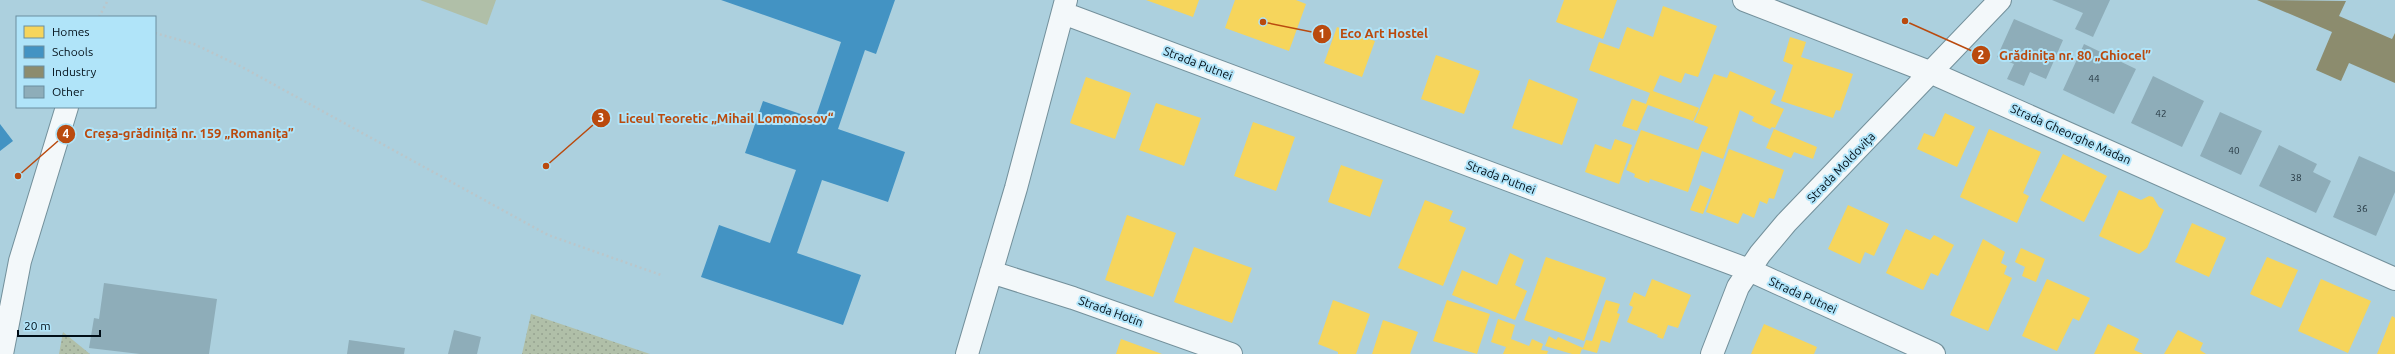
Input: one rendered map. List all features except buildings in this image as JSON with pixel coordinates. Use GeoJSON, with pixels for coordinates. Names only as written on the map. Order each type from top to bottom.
{"type":"FeatureCollection","features":[{"type":"Feature","properties":{"kind":"street","name":"Strada Gheorghe Madan"},"geometry":{"type":"LineString","coordinates":[[1744,0],[1932,73],[2395,278]]}},
{"type":"Feature","properties":{"kind":"street","name":"Strada Moldovița"},"geometry":{"type":"LineString","coordinates":[[1712,354],[1738,287],[1749,270],[1786,223],[1932,73],[2000,0]]}},
{"type":"Feature","properties":{"kind":"street","name":"Strada Putnei"},"geometry":{"type":"LineString","coordinates":[[1064,6],[1749,270],[1934,354]]}},
{"type":"Feature","properties":{"kind":"street"},"geometry":{"type":"LineString","coordinates":[[967,354],[1064,6]]}},
{"type":"Feature","properties":{"kind":"street"},"geometry":{"type":"LineString","coordinates":[[2,354],[20,261],[67,108]]}},
{"type":"Feature","properties":{"kind":"street","name":"Strada Hotin"},"geometry":{"type":"LineString","coordinates":[[991,272],[1074,298],[1231,354]]}},
{"type":"Feature","properties":{"kind":"path"},"geometry":{"type":"LineString","coordinates":[[100,16],[108,0]]}},
{"type":"Feature","properties":{"kind":"path"},"geometry":{"type":"LineString","coordinates":[[156,33],[194,44],[242,67],[548,235],[661,275]]}},
{"type":"Feature","properties":{"kind":"green space"},"geometry":{"type":"Polygon","coordinates":[[[420,0],[496,0],[487,25],[420,0]]]}},
{"type":"Feature","properties":{"kind":"green space"},"geometry":{"type":"Polygon","coordinates":[[[531,314],[650,354],[522,354],[531,314]]]}},
{"type":"Feature","properties":{"kind":"green space"},"geometry":{"type":"Polygon","coordinates":[[[63,332],[90,354],[59,354],[63,332]]]}},
{"type":"Feature","properties":{"kind":"place","name":"Grădinița nr. 80 „Ghiocel”"},"geometry":{"type":"Point","coordinates":[1905,21]}},
{"type":"Feature","properties":{"kind":"place","name":"Eco Art Hostel"},"geometry":{"type":"Point","coordinates":[1263,22]}},
{"type":"Feature","properties":{"kind":"place","name":"Liceul Teoretic „Mihail Lomonosov“"},"geometry":{"type":"Point","coordinates":[546,166]}},
{"type":"Feature","properties":{"kind":"place","name":"Creșa-grădiniță nr. 159 „Romanița”"},"geometry":{"type":"Point","coordinates":[18,176]}}]}
